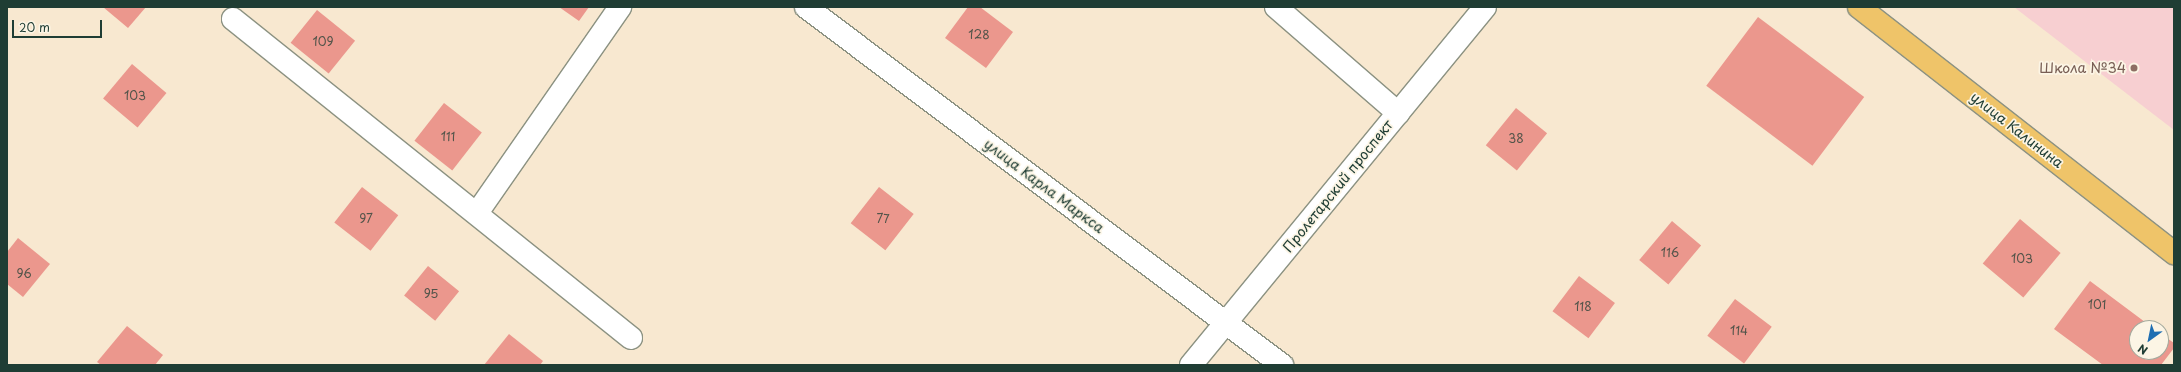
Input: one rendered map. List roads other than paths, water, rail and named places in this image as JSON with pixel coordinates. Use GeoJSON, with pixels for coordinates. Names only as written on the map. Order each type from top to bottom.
{"type":"FeatureCollection","features":[{"type":"Feature","properties":{"kind":"main road","name":"улица Калинина"},"geometry":{"type":"LineString","coordinates":[[1859,7],[2174,253]]}},
{"type":"Feature","properties":{"kind":"street"},"geometry":{"type":"LineString","coordinates":[[477,213],[620,7]]}},
{"type":"Feature","properties":{"kind":"street","name":"улица Карла Маркса"},"geometry":{"type":"LineString","coordinates":[[806,7],[1282,365]]}},
{"type":"Feature","properties":{"kind":"street"},"geometry":{"type":"LineString","coordinates":[[1276,7],[1398,113]]}},
{"type":"Feature","properties":{"kind":"street","name":"Пролетарский проспект"},"geometry":{"type":"LineString","coordinates":[[1191,365],[1485,7]]}},
{"type":"Feature","properties":{"kind":"street"},"geometry":{"type":"LineString","coordinates":[[233,19],[477,213],[631,338]]}},
{"type":"Feature","properties":{"kind":"place","name":"Школа №34"},"geometry":{"type":"Point","coordinates":[2134,68]}}]}
